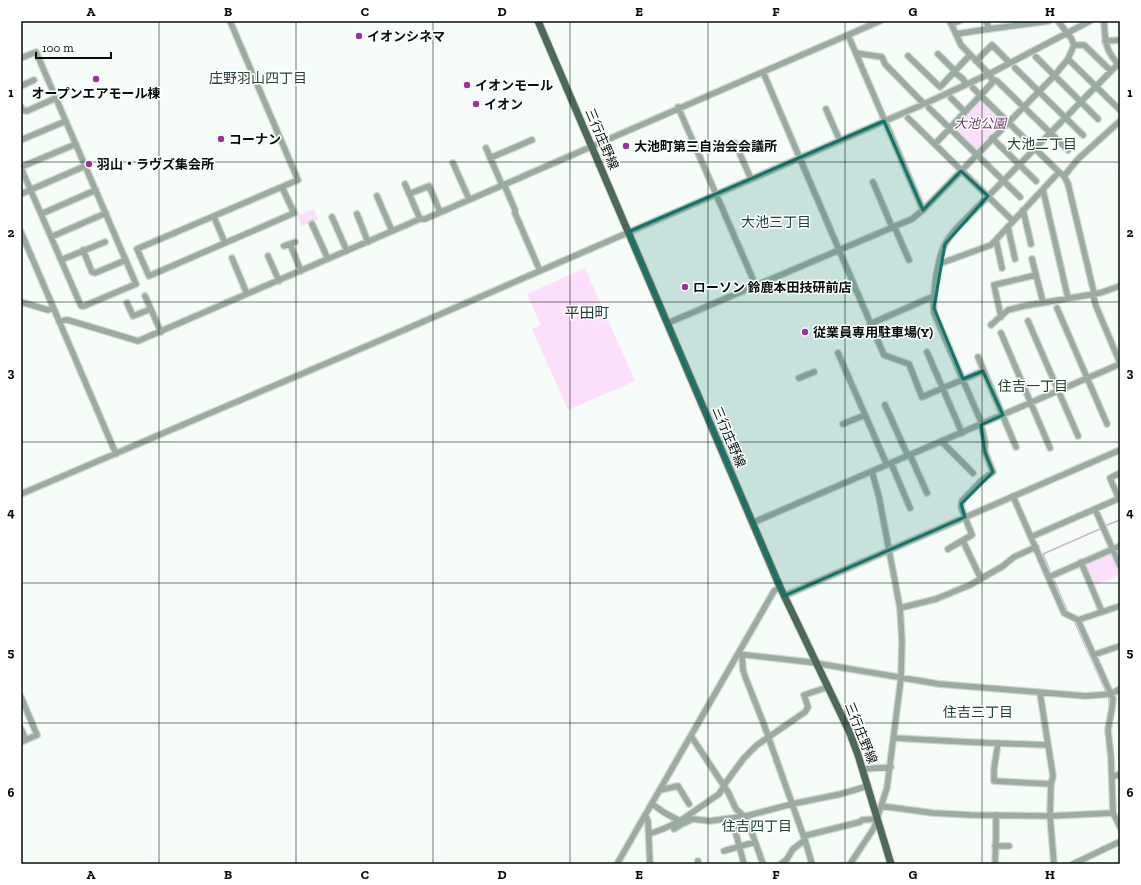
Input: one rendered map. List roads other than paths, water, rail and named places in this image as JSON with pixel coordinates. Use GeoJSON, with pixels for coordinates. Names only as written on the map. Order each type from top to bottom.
{"type":"FeatureCollection","features":[{"type":"Feature","properties":{"kind":"main road","name":"三行庄野線"},"geometry":{"type":"LineString","coordinates":[[538,21],[780,587],[849,731],[863,769],[891,864]]}},
{"type":"Feature","properties":{"kind":"street"},"geometry":{"type":"LineString","coordinates":[[230,21],[298,180],[137,249],[149,276],[294,213],[282,187]]}},
{"type":"Feature","properties":{"kind":"street"},"geometry":{"type":"LineString","coordinates":[[59,322],[68,320],[138,341],[420,219],[425,219],[592,145],[880,21]]}},
{"type":"Feature","properties":{"kind":"street"},"geometry":{"type":"LineString","coordinates":[[958,21],[950,23],[961,45],[990,76],[1068,150]]}},
{"type":"Feature","properties":{"kind":"street"},"geometry":{"type":"LineString","coordinates":[[986,21],[989,29]]}},
{"type":"Feature","properties":{"kind":"street"},"geometry":{"type":"LineString","coordinates":[[956,34],[1026,22],[1049,21]]}},
{"type":"Feature","properties":{"kind":"street"},"geometry":{"type":"LineString","coordinates":[[1058,21],[1074,45]]}},
{"type":"Feature","properties":{"kind":"street"},"geometry":{"type":"LineString","coordinates":[[21,494],[840,141],[966,84],[990,76],[1010,63],[1090,21]]}},
{"type":"Feature","properties":{"kind":"street"},"geometry":{"type":"LineString","coordinates":[[948,549],[972,535],[961,507],[962,501],[993,472],[985,452],[982,425],[934,313],[934,296],[943,249],[948,238],[988,196],[1111,71],[1119,65],[1106,47],[1104,21]]}},
{"type":"Feature","properties":{"kind":"street"},"geometry":{"type":"LineString","coordinates":[[848,34],[923,210]]}},
{"type":"Feature","properties":{"kind":"street"},"geometry":{"type":"LineString","coordinates":[[1105,41],[1120,40]]}},
{"type":"Feature","properties":{"kind":"street"},"geometry":{"type":"LineString","coordinates":[[976,61],[992,45],[1010,63]]}},
{"type":"Feature","properties":{"kind":"street"},"geometry":{"type":"LineString","coordinates":[[668,323],[912,219],[923,210],[1007,122],[1054,76],[1068,59],[1074,45]]}},
{"type":"Feature","properties":{"kind":"street"},"geometry":{"type":"LineString","coordinates":[[1074,45],[1084,45],[1111,71]]}},
{"type":"Feature","properties":{"kind":"street"},"geometry":{"type":"LineString","coordinates":[[21,58],[36,52],[86,166],[136,284],[84,306],[80,306],[21,168],[76,144]]}},
{"type":"Feature","properties":{"kind":"street"},"geometry":{"type":"LineString","coordinates":[[856,53],[882,57],[885,64],[924,104]]}},
{"type":"Feature","properties":{"kind":"street"},"geometry":{"type":"LineString","coordinates":[[938,54],[963,79],[966,84]]}},
{"type":"Feature","properties":{"kind":"street"},"geometry":{"type":"LineString","coordinates":[[908,56],[940,87],[970,55]]}},
{"type":"Feature","properties":{"kind":"street"},"geometry":{"type":"LineString","coordinates":[[1036,57],[1098,119]]}},
{"type":"Feature","properties":{"kind":"street"},"geometry":{"type":"LineString","coordinates":[[1113,58],[1120,58]]}},
{"type":"Feature","properties":{"kind":"street"},"geometry":{"type":"LineString","coordinates":[[1068,59],[1120,110]]}},
{"type":"Feature","properties":{"kind":"street"},"geometry":{"type":"LineString","coordinates":[[1015,68],[1083,135]]}},
{"type":"Feature","properties":{"kind":"street"},"geometry":{"type":"LineString","coordinates":[[763,72],[884,355],[908,364],[922,397],[983,371]]}},
{"type":"Feature","properties":{"kind":"street"},"geometry":{"type":"LineString","coordinates":[[935,144],[990,86],[992,83],[990,76]]}},
{"type":"Feature","properties":{"kind":"street"},"geometry":{"type":"LineString","coordinates":[[21,86],[34,80]]}},
{"type":"Feature","properties":{"kind":"street"},"geometry":{"type":"LineString","coordinates":[[752,523],[982,425],[1120,364],[1096,306],[1068,184],[1064,176],[973,88]]}},
{"type":"Feature","properties":{"kind":"street"},"geometry":{"type":"LineString","coordinates":[[21,107],[22,110],[26,111],[56,98]]}},
{"type":"Feature","properties":{"kind":"street"},"geometry":{"type":"LineString","coordinates":[[951,98],[965,112]]}},
{"type":"Feature","properties":{"kind":"street"},"geometry":{"type":"LineString","coordinates":[[678,108],[756,286]]}},
{"type":"Feature","properties":{"kind":"street"},"geometry":{"type":"LineString","coordinates":[[929,108],[1020,198]]}},
{"type":"Feature","properties":{"kind":"street"},"geometry":{"type":"LineString","coordinates":[[826,109],[840,141]]}},
{"type":"Feature","properties":{"kind":"street"},"geometry":{"type":"LineString","coordinates":[[908,118],[1013,221]]}},
{"type":"Feature","properties":{"kind":"street"},"geometry":{"type":"LineString","coordinates":[[21,140],[66,121]]}},
{"type":"Feature","properties":{"kind":"street"},"geometry":{"type":"LineString","coordinates":[[1064,176],[1078,159],[1120,121]]}},
{"type":"Feature","properties":{"kind":"street"},"geometry":{"type":"LineString","coordinates":[[992,138],[1036,181]]}},
{"type":"Feature","properties":{"kind":"street"},"geometry":{"type":"LineString","coordinates":[[490,158],[532,140]]}},
{"type":"Feature","properties":{"kind":"street"},"geometry":{"type":"LineString","coordinates":[[735,143],[751,179]]}},
{"type":"Feature","properties":{"kind":"street"},"geometry":{"type":"LineString","coordinates":[[486,148],[515,210],[540,271]]}},
{"type":"Feature","properties":{"kind":"street"},"geometry":{"type":"LineString","coordinates":[[453,163],[469,199]]}},
{"type":"Feature","properties":{"kind":"street"},"geometry":{"type":"LineString","coordinates":[[21,194],[86,166]]}},
{"type":"Feature","properties":{"kind":"street"},"geometry":{"type":"LineString","coordinates":[[939,264],[991,245],[1059,172]]}},
{"type":"Feature","properties":{"kind":"street"},"geometry":{"type":"LineString","coordinates":[[873,182],[909,260]]}},
{"type":"Feature","properties":{"kind":"street"},"geometry":{"type":"LineString","coordinates":[[405,184],[420,219]]}},
{"type":"Feature","properties":{"kind":"street"},"geometry":{"type":"LineString","coordinates":[[409,194],[429,186],[440,212]]}},
{"type":"Feature","properties":{"kind":"street"},"geometry":{"type":"LineString","coordinates":[[41,214],[96,190]]}},
{"type":"Feature","properties":{"kind":"street"},"geometry":{"type":"LineString","coordinates":[[1043,190],[1068,298]]}},
{"type":"Feature","properties":{"kind":"street"},"geometry":{"type":"LineString","coordinates":[[377,196],[392,231]]}},
{"type":"Feature","properties":{"kind":"street"},"geometry":{"type":"LineString","coordinates":[[1023,210],[1031,244]]}},
{"type":"Feature","properties":{"kind":"street"},"geometry":{"type":"LineString","coordinates":[[51,237],[106,213]]}},
{"type":"Feature","properties":{"kind":"street"},"geometry":{"type":"LineString","coordinates":[[357,214],[368,242]]}},
{"type":"Feature","properties":{"kind":"street"},"geometry":{"type":"LineString","coordinates":[[214,217],[225,243]]}},
{"type":"Feature","properties":{"kind":"street"},"geometry":{"type":"LineString","coordinates":[[332,217],[346,251]]}},
{"type":"Feature","properties":{"kind":"street"},"geometry":{"type":"LineString","coordinates":[[312,224],[328,259]]}},
{"type":"Feature","properties":{"kind":"street"},"geometry":{"type":"LineString","coordinates":[[1008,227],[1015,259]]}},
{"type":"Feature","properties":{"kind":"street"},"geometry":{"type":"LineString","coordinates":[[21,232],[116,454]]}},
{"type":"Feature","properties":{"kind":"street"},"geometry":{"type":"LineString","coordinates":[[996,240],[1002,268]]}},
{"type":"Feature","properties":{"kind":"street"},"geometry":{"type":"LineString","coordinates":[[61,260],[105,242]]}},
{"type":"Feature","properties":{"kind":"street"},"geometry":{"type":"LineString","coordinates":[[290,244],[301,271]]}},
{"type":"Feature","properties":{"kind":"street"},"geometry":{"type":"LineString","coordinates":[[83,250],[92,272],[95,273],[126,260]]}},
{"type":"Feature","properties":{"kind":"street"},"geometry":{"type":"LineString","coordinates":[[268,256],[279,281]]}},
{"type":"Feature","properties":{"kind":"street"},"geometry":{"type":"LineString","coordinates":[[232,258],[247,294]]}},
{"type":"Feature","properties":{"kind":"street"},"geometry":{"type":"LineString","coordinates":[[1032,259],[1043,302]]}},
{"type":"Feature","properties":{"kind":"street"},"geometry":{"type":"LineString","coordinates":[[1001,317],[994,285],[1036,275]]}},
{"type":"Feature","properties":{"kind":"street"},"geometry":{"type":"LineString","coordinates":[[991,325],[1008,310],[1043,302],[1100,293],[1120,286]]}},
{"type":"Feature","properties":{"kind":"street"},"geometry":{"type":"LineString","coordinates":[[145,296],[161,332]]}},
{"type":"Feature","properties":{"kind":"street"},"geometry":{"type":"LineString","coordinates":[[870,324],[934,296]]}},
{"type":"Feature","properties":{"kind":"street"},"geometry":{"type":"LineString","coordinates":[[21,302],[48,310],[53,308]]}},
{"type":"Feature","properties":{"kind":"street"},"geometry":{"type":"LineString","coordinates":[[127,303],[133,316],[151,309]]}},
{"type":"Feature","properties":{"kind":"street"},"geometry":{"type":"LineString","coordinates":[[1057,308],[1107,424]]}},
{"type":"Feature","properties":{"kind":"street"},"geometry":{"type":"LineString","coordinates":[[1028,321],[1078,436]]}},
{"type":"Feature","properties":{"kind":"street"},"geometry":{"type":"LineString","coordinates":[[1001,333],[1050,448]]}},
{"type":"Feature","properties":{"kind":"street"},"geometry":{"type":"LineString","coordinates":[[927,352],[962,433]]}},
{"type":"Feature","properties":{"kind":"street"},"geometry":{"type":"LineString","coordinates":[[838,353],[865,415],[910,508]]}},
{"type":"Feature","properties":{"kind":"street"},"geometry":{"type":"LineString","coordinates":[[978,358],[1016,447]]}},
{"type":"Feature","properties":{"kind":"street"},"geometry":{"type":"LineString","coordinates":[[799,378],[814,372]]}},
{"type":"Feature","properties":{"kind":"street"},"geometry":{"type":"LineString","coordinates":[[885,405],[927,493]]}},
{"type":"Feature","properties":{"kind":"street"},"geometry":{"type":"LineString","coordinates":[[843,424],[865,415]]}},
{"type":"Feature","properties":{"kind":"street"},"geometry":{"type":"LineString","coordinates":[[942,442],[973,474]]}},
{"type":"Feature","properties":{"kind":"street"},"geometry":{"type":"LineString","coordinates":[[784,596],[1120,450]]}},
{"type":"Feature","properties":{"kind":"street"},"geometry":{"type":"LineString","coordinates":[[850,864],[874,828],[887,788],[891,767],[900,678],[902,641],[900,608],[879,497],[872,472]]}},
{"type":"Feature","properties":{"kind":"street"},"geometry":{"type":"LineString","coordinates":[[1031,537],[1119,498],[1110,478],[1120,473]]}},
{"type":"Feature","properties":{"kind":"street"},"geometry":{"type":"LineString","coordinates":[[1013,496],[1064,614],[1078,620],[1120,606]]}},
{"type":"Feature","properties":{"kind":"street"},"geometry":{"type":"LineString","coordinates":[[1095,509],[1120,566]]}},
{"type":"Feature","properties":{"kind":"street"},"geometry":{"type":"LineString","coordinates":[[963,541],[981,579]]}},
{"type":"Feature","properties":{"kind":"street"},"geometry":{"type":"LineString","coordinates":[[1049,577],[1120,546]]}},
{"type":"Feature","properties":{"kind":"street"},"geometry":{"type":"LineString","coordinates":[[900,608],[936,599],[970,585],[1003,566],[1014,557],[1036,547]]}},
{"type":"Feature","properties":{"kind":"street"},"geometry":{"type":"LineString","coordinates":[[1081,562],[1102,612]]}},
{"type":"Feature","properties":{"kind":"street"},"geometry":{"type":"LineString","coordinates":[[617,864],[740,654],[774,591],[780,587]]}},
{"type":"Feature","properties":{"kind":"street"},"geometry":{"type":"LineString","coordinates":[[1078,620],[1111,694],[1112,708],[1108,730],[1113,813],[1120,827]]}},
{"type":"Feature","properties":{"kind":"street"},"geometry":{"type":"LineString","coordinates":[[1093,655],[1120,646]]}},
{"type":"Feature","properties":{"kind":"street"},"geometry":{"type":"LineString","coordinates":[[740,654],[817,664],[939,684],[1085,696],[1111,694],[1120,689]]}},
{"type":"Feature","properties":{"kind":"street"},"geometry":{"type":"LineString","coordinates":[[740,654],[746,679],[769,737],[812,864]]}},
{"type":"Feature","properties":{"kind":"street"},"geometry":{"type":"LineString","coordinates":[[674,829],[681,822],[720,794],[724,785],[747,754],[757,745],[805,712],[808,707],[804,695],[828,687]]}},
{"type":"Feature","properties":{"kind":"street"},"geometry":{"type":"LineString","coordinates":[[1040,693],[1053,776],[1051,784],[1050,816],[1054,864]]}},
{"type":"Feature","properties":{"kind":"street"},"geometry":{"type":"LineString","coordinates":[[21,697],[38,735],[23,741],[21,729]]}},
{"type":"Feature","properties":{"kind":"street"},"geometry":{"type":"LineString","coordinates":[[691,736],[724,785],[736,809],[745,816],[763,864]]}},
{"type":"Feature","properties":{"kind":"street"},"geometry":{"type":"LineString","coordinates":[[894,738],[1047,745]]}},
{"type":"Feature","properties":{"kind":"street"},"geometry":{"type":"LineString","coordinates":[[998,743],[994,769],[994,781],[1051,784]]}},
{"type":"Feature","properties":{"kind":"street"},"geometry":{"type":"LineString","coordinates":[[863,769],[891,767]]}},
{"type":"Feature","properties":{"kind":"street"},"geometry":{"type":"LineString","coordinates":[[1112,777],[1120,774]]}},
{"type":"Feature","properties":{"kind":"street"},"geometry":{"type":"LineString","coordinates":[[660,790],[678,786],[689,804]]}},
{"type":"Feature","properties":{"kind":"street"},"geometry":{"type":"LineString","coordinates":[[649,834],[693,819],[710,821],[732,819],[792,804],[841,794],[868,786]]}},
{"type":"Feature","properties":{"kind":"street"},"geometry":{"type":"LineString","coordinates":[[652,804],[681,822]]}},
{"type":"Feature","properties":{"kind":"street"},"geometry":{"type":"LineString","coordinates":[[881,806],[933,813],[996,815],[1050,816],[1113,813]]}},
{"type":"Feature","properties":{"kind":"street"},"geometry":{"type":"LineString","coordinates":[[645,815],[648,821],[650,864]]}},
{"type":"Feature","properties":{"kind":"street"},"geometry":{"type":"LineString","coordinates":[[995,864],[996,815]]}},
{"type":"Feature","properties":{"kind":"street"},"geometry":{"type":"LineString","coordinates":[[781,864],[804,838],[860,822],[862,820],[877,817]]}},
{"type":"Feature","properties":{"kind":"street"},"geometry":{"type":"LineString","coordinates":[[732,819],[738,847],[744,864]]}},
{"type":"Feature","properties":{"kind":"street"},"geometry":{"type":"LineString","coordinates":[[724,851],[755,842]]}},
{"type":"Feature","properties":{"kind":"street"},"geometry":{"type":"LineString","coordinates":[[1073,864],[1119,842]]}},
{"type":"Feature","properties":{"kind":"street"},"geometry":{"type":"LineString","coordinates":[[995,846],[1009,846]]}},
{"type":"Feature","properties":{"kind":"waterway"},"geometry":{"type":"LineString","coordinates":[[1107,525],[1120,520]]}},
{"type":"Feature","properties":{"kind":"waterway"},"geometry":{"type":"LineString","coordinates":[[1050,571],[1043,554],[1100,529]]}},
{"type":"Feature","properties":{"kind":"waterway"},"geometry":{"type":"LineString","coordinates":[[1054,580],[1067,610]]}},
{"type":"Feature","properties":{"kind":"waterway"},"geometry":{"type":"LineString","coordinates":[[1075,623],[1106,692]]}},
{"type":"Feature","properties":{"kind":"waterway"},"geometry":{"type":"LineString","coordinates":[[1108,697],[1110,706]]}},
{"type":"Feature","properties":{"kind":"waterway"},"geometry":{"type":"LineString","coordinates":[[1107,721],[1105,730],[1108,759]]}},
{"type":"Feature","properties":{"kind":"waterway"},"geometry":{"type":"LineString","coordinates":[[1115,823],[1120,834]]}},
{"type":"Feature","properties":{"kind":"place","name":"イオンシネマ"},"geometry":{"type":"Point","coordinates":[359,36]}},
{"type":"Feature","properties":{"kind":"place","name":"オープンエアモール棟"},"geometry":{"type":"Point","coordinates":[96,79]}},
{"type":"Feature","properties":{"kind":"place","name":"イオンモール"},"geometry":{"type":"Point","coordinates":[467,85]}},
{"type":"Feature","properties":{"kind":"place","name":"イオン"},"geometry":{"type":"Point","coordinates":[476,104]}},
{"type":"Feature","properties":{"kind":"place","name":"コーナン"},"geometry":{"type":"Point","coordinates":[221,139]}},
{"type":"Feature","properties":{"kind":"place","name":"大池町第三自治会会議所"},"geometry":{"type":"Point","coordinates":[626,146]}},
{"type":"Feature","properties":{"kind":"place","name":"羽山・ラヴズ集会所"},"geometry":{"type":"Point","coordinates":[89,164]}},
{"type":"Feature","properties":{"kind":"place","name":"ローソン 鈴鹿本田技研前店"},"geometry":{"type":"Point","coordinates":[685,287]}},
{"type":"Feature","properties":{"kind":"place","name":"従業員専用駐車場(Y)"},"geometry":{"type":"Point","coordinates":[805,332]}},
{"type":"Feature","properties":{"kind":"district","name":"庄野羽山四丁目"},"geometry":{"type":"Point","coordinates":[258,78]}},
{"type":"Feature","properties":{"kind":"district","name":"大池二丁目"},"geometry":{"type":"Point","coordinates":[1042,144]}},
{"type":"Feature","properties":{"kind":"district","name":"大池三丁目"},"geometry":{"type":"Point","coordinates":[776,222]}},
{"type":"Feature","properties":{"kind":"district","name":"平田町"},"geometry":{"type":"Point","coordinates":[587,313]}},
{"type":"Feature","properties":{"kind":"district","name":"住吉一丁目"},"geometry":{"type":"Point","coordinates":[1033,386]}},
{"type":"Feature","properties":{"kind":"district","name":"住吉三丁目"},"geometry":{"type":"Point","coordinates":[978,712]}},
{"type":"Feature","properties":{"kind":"district","name":"住吉四丁目"},"geometry":{"type":"Point","coordinates":[757,826]}},
{"type":"Feature","properties":{"kind":"park label","name":"大池公園"},"geometry":{"type":"Point","coordinates":[980,123]}}]}
